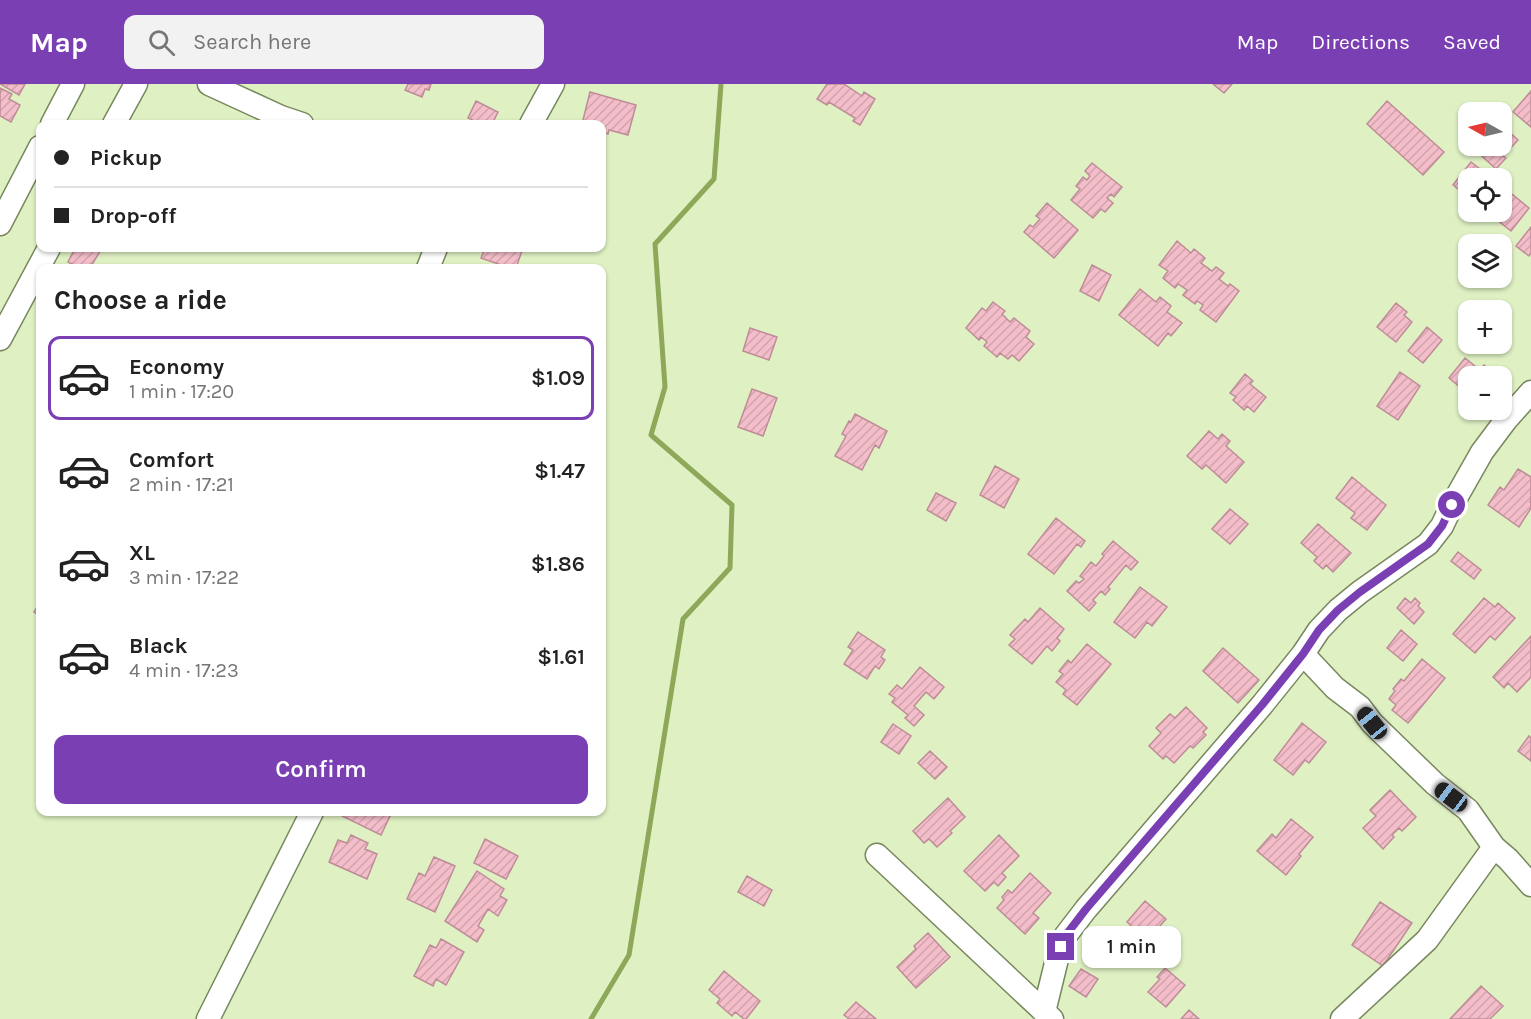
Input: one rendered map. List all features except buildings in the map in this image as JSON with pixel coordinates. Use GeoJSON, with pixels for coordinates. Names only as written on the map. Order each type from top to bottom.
{"type":"FeatureCollection","features":[{"type":"Feature","properties":{"kind":"street"},"geometry":{"type":"LineString","coordinates":[[54,120],[74,84]]}},
{"type":"Feature","properties":{"kind":"street"},"geometry":{"type":"LineString","coordinates":[[116,120],[136,84]]}},
{"type":"Feature","properties":{"kind":"street"},"geometry":{"type":"LineString","coordinates":[[208,84],[290,120]]}},
{"type":"Feature","properties":{"kind":"street"},"geometry":{"type":"LineString","coordinates":[[533,120],[553,84]]}},
{"type":"Feature","properties":{"kind":"street"},"geometry":{"type":"LineString","coordinates":[[0,224],[36,155]]}},
{"type":"Feature","properties":{"kind":"street"},"geometry":{"type":"LineString","coordinates":[[0,339],[36,272]]}},
{"type":"Feature","properties":{"kind":"street"},"geometry":{"type":"LineString","coordinates":[[1048,1015],[1056,959],[1066,935],[1086,909],[1262,705],[1319,630],[1360,592],[1428,544],[1442,526],[1482,452],[1531,392]]}},
{"type":"Feature","properties":{"kind":"street"},"geometry":{"type":"LineString","coordinates":[[1303,654],[1335,688],[1360,707],[1372,723],[1435,784],[1468,810],[1494,847],[1531,885]]}},
{"type":"Feature","properties":{"kind":"street"},"geometry":{"type":"LineString","coordinates":[[208,1019],[310,816]]}},
{"type":"Feature","properties":{"kind":"street"},"geometry":{"type":"LineString","coordinates":[[1342,1019],[1427,940],[1494,847]]}},
{"type":"Feature","properties":{"kind":"street"},"geometry":{"type":"LineString","coordinates":[[877,855],[1048,1015]]}},
{"type":"Feature","properties":{"kind":"waterway"},"geometry":{"type":"LineString","coordinates":[[591,1019],[629,955],[683,619],[730,568],[732,505],[651,435],[665,387],[655,244],[714,179],[721,84]]}},
{"type":"Feature","properties":{"kind":"route"},"geometry":{"type":"LineString","coordinates":[[1061,947],[1066,935],[1086,909],[1262,705],[1319,630],[1360,592],[1428,544],[1442,526],[1452,505]]}}]}
